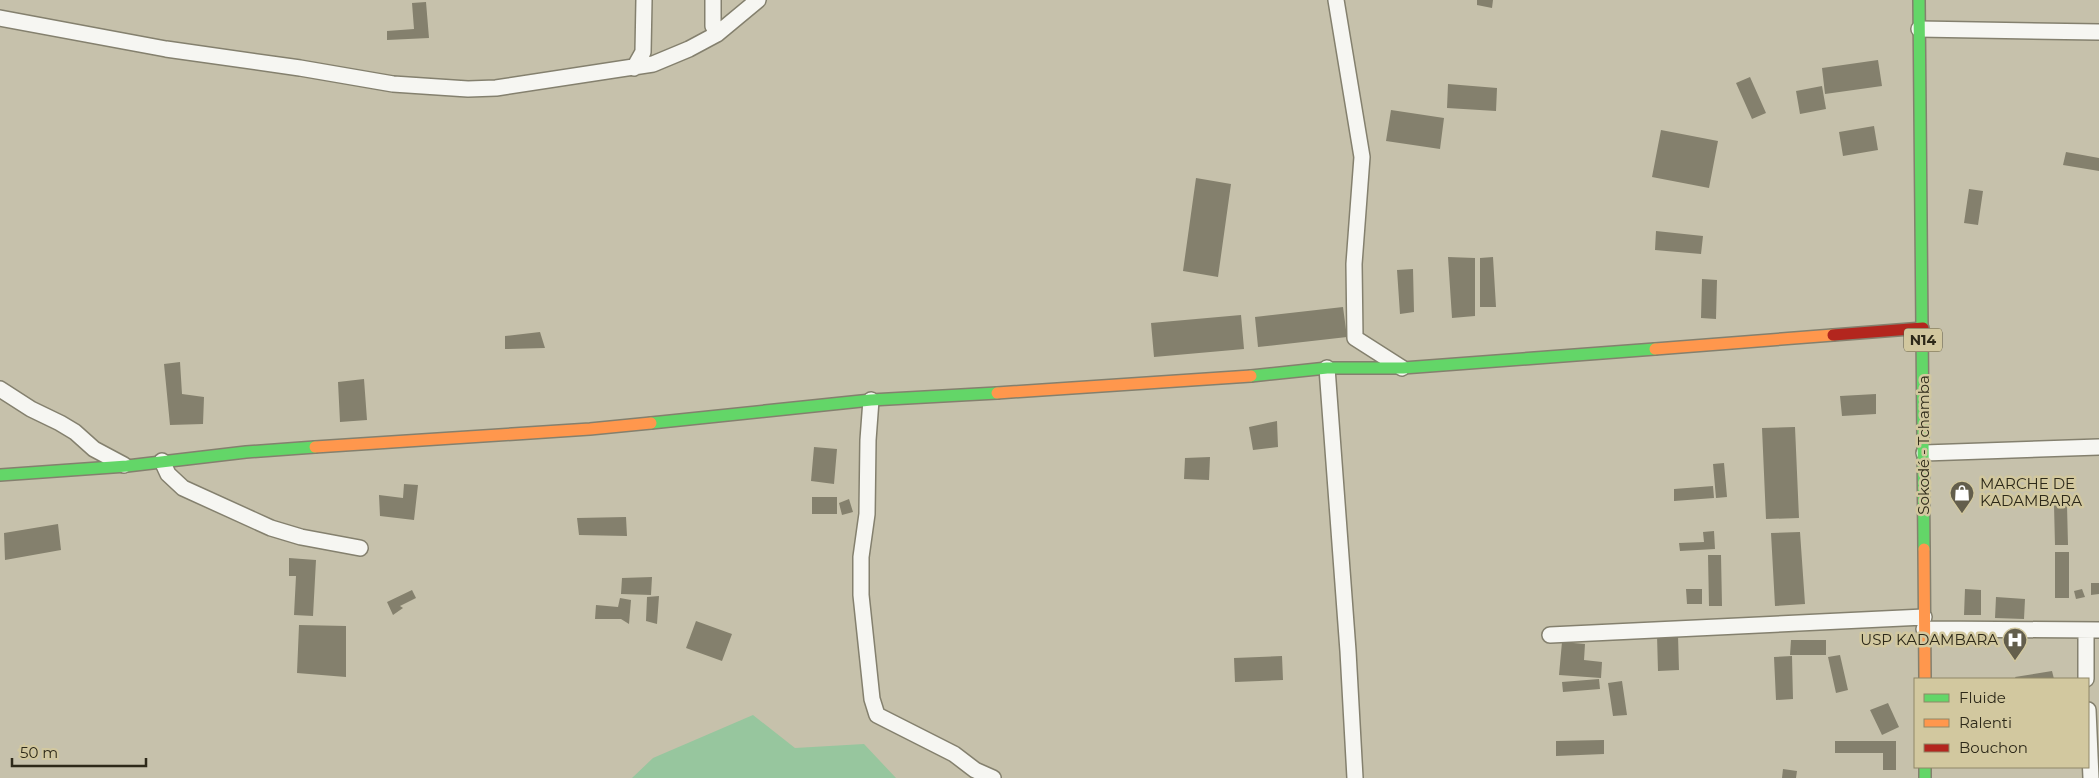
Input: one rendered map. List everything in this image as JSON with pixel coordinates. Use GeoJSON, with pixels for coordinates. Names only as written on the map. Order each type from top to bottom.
{"type":"FeatureCollection","features":[{"type":"Feature","properties":{"kind":"main road","name":"Sokodé - Tchamba"},"geometry":{"type":"LineString","coordinates":[[1919,0],[1924,453],[1924,678]]}},
{"type":"Feature","properties":{"kind":"main road"},"geometry":{"type":"LineString","coordinates":[[0,475],[126,466],[246,452],[590,429],[871,400],[1225,379],[1327,368],[1403,368],[1923,328]]}},
{"type":"Feature","properties":{"kind":"street"},"geometry":{"type":"LineString","coordinates":[[634,68],[642,52],[644,0]]}},
{"type":"Feature","properties":{"kind":"street"},"geometry":{"type":"LineString","coordinates":[[713,0],[713,26],[717,34]]}},
{"type":"Feature","properties":{"kind":"street"},"geometry":{"type":"LineString","coordinates":[[0,18],[166,49],[300,68],[393,84],[468,89],[496,88],[654,64],[689,49],[717,34],[758,0]]}},
{"type":"Feature","properties":{"kind":"street"},"geometry":{"type":"LineString","coordinates":[[1336,0],[1362,157],[1354,264],[1355,338],[1403,368]]}},
{"type":"Feature","properties":{"kind":"street"},"geometry":{"type":"LineString","coordinates":[[1919,29],[2099,32]]}},
{"type":"Feature","properties":{"kind":"street"},"geometry":{"type":"LineString","coordinates":[[1327,368],[1348,651],[1355,778]]}},
{"type":"Feature","properties":{"kind":"street"},"geometry":{"type":"LineString","coordinates":[[0,390],[75,432],[94,450],[126,466]]}},
{"type":"Feature","properties":{"kind":"street"},"geometry":{"type":"LineString","coordinates":[[871,400],[868,440],[868,505],[861,557],[861,595],[872,699],[878,715],[954,754],[975,770],[993,778]]}},
{"type":"Feature","properties":{"kind":"street"},"geometry":{"type":"LineString","coordinates":[[1924,453],[2099,447]]}},
{"type":"Feature","properties":{"kind":"street"},"geometry":{"type":"LineString","coordinates":[[162,461],[168,474],[183,488],[271,528],[301,537],[360,548]]}},
{"type":"Feature","properties":{"kind":"street"},"geometry":{"type":"LineString","coordinates":[[1550,635],[1924,623],[2092,630],[2086,678]]}},
{"type":"Feature","properties":{"kind":"street"},"geometry":{"type":"LineString","coordinates":[[2089,733],[2091,778]]}},
{"type":"Feature","properties":{"kind":"green space"},"geometry":{"type":"Polygon","coordinates":[[[753,715],[795,748],[864,744],[896,778],[632,778],[653,758],[753,715]]]}},
{"type":"Feature","properties":{"kind":"building"},"geometry":{"type":"Polygon","coordinates":[[[1477,0],[1493,0],[1492,8],[1477,5],[1477,0]]]}},
{"type":"Feature","properties":{"kind":"building"},"geometry":{"type":"Polygon","coordinates":[[[426,2],[429,38],[387,40],[387,31],[414,29],[412,3],[426,2]]]}},
{"type":"Feature","properties":{"kind":"building"},"geometry":{"type":"Polygon","coordinates":[[[1878,60],[1882,86],[1825,94],[1822,68],[1878,60]]]}},
{"type":"Feature","properties":{"kind":"building"},"geometry":{"type":"Polygon","coordinates":[[[1750,77],[1766,113],[1752,119],[1736,83],[1750,77]]]}},
{"type":"Feature","properties":{"kind":"building"},"geometry":{"type":"Polygon","coordinates":[[[1448,84],[1497,88],[1496,111],[1447,108],[1448,84]]]}},
{"type":"Feature","properties":{"kind":"building"},"geometry":{"type":"Polygon","coordinates":[[[1822,86],[1826,109],[1800,114],[1796,91],[1822,86]]]}},
{"type":"Feature","properties":{"kind":"building"},"geometry":{"type":"Polygon","coordinates":[[[1391,110],[1444,118],[1440,149],[1386,141],[1391,110]]]}},
{"type":"Feature","properties":{"kind":"building"},"geometry":{"type":"Polygon","coordinates":[[[1874,126],[1878,150],[1843,156],[1839,132],[1874,126]]]}},
{"type":"Feature","properties":{"kind":"building"},"geometry":{"type":"Polygon","coordinates":[[[1661,130],[1718,141],[1709,188],[1652,177],[1661,130]]]}},
{"type":"Feature","properties":{"kind":"building"},"geometry":{"type":"Polygon","coordinates":[[[2066,152],[2099,158],[2099,171],[2063,165],[2066,152]]]}},
{"type":"Feature","properties":{"kind":"building"},"geometry":{"type":"Polygon","coordinates":[[[1196,178],[1231,184],[1218,277],[1183,271],[1196,178]]]}},
{"type":"Feature","properties":{"kind":"building"},"geometry":{"type":"Polygon","coordinates":[[[1969,189],[1983,191],[1978,225],[1964,223],[1969,189]]]}},
{"type":"Feature","properties":{"kind":"building"},"geometry":{"type":"Polygon","coordinates":[[[1656,231],[1703,236],[1701,254],[1655,250],[1656,231]]]}},
{"type":"Feature","properties":{"kind":"building"},"geometry":{"type":"Polygon","coordinates":[[[1448,257],[1475,258],[1475,316],[1452,318],[1448,257]]]}},
{"type":"Feature","properties":{"kind":"building"},"geometry":{"type":"Polygon","coordinates":[[[1493,257],[1496,307],[1480,307],[1480,258],[1493,257]]]}},
{"type":"Feature","properties":{"kind":"building"},"geometry":{"type":"Polygon","coordinates":[[[1413,269],[1414,312],[1400,314],[1397,270],[1413,269]]]}},
{"type":"Feature","properties":{"kind":"building"},"geometry":{"type":"Polygon","coordinates":[[[1702,279],[1717,280],[1716,319],[1701,318],[1702,279]]]}},
{"type":"Feature","properties":{"kind":"building"},"geometry":{"type":"Polygon","coordinates":[[[1343,307],[1347,337],[1258,347],[1255,317],[1343,307]]]}},
{"type":"Feature","properties":{"kind":"building"},"geometry":{"type":"Polygon","coordinates":[[[1241,315],[1244,349],[1154,357],[1151,323],[1241,315]]]}},
{"type":"Feature","properties":{"kind":"building"},"geometry":{"type":"Polygon","coordinates":[[[540,332],[545,348],[505,349],[505,336],[540,332]]]}},
{"type":"Feature","properties":{"kind":"building"},"geometry":{"type":"Polygon","coordinates":[[[180,362],[182,394],[204,397],[203,424],[170,425],[164,364],[180,362]]]}},
{"type":"Feature","properties":{"kind":"building"},"geometry":{"type":"Polygon","coordinates":[[[364,379],[367,420],[340,422],[338,382],[364,379]]]}},
{"type":"Feature","properties":{"kind":"building"},"geometry":{"type":"Polygon","coordinates":[[[1876,394],[1876,414],[1842,416],[1840,396],[1876,394]]]}},
{"type":"Feature","properties":{"kind":"building"},"geometry":{"type":"Polygon","coordinates":[[[1277,421],[1278,447],[1253,450],[1249,427],[1277,421]]]}},
{"type":"Feature","properties":{"kind":"building"},"geometry":{"type":"Polygon","coordinates":[[[1795,427],[1799,518],[1766,519],[1762,428],[1795,427]]]}},
{"type":"Feature","properties":{"kind":"building"},"geometry":{"type":"Polygon","coordinates":[[[814,447],[837,449],[834,484],[811,481],[814,447]]]}},
{"type":"Feature","properties":{"kind":"building"},"geometry":{"type":"Polygon","coordinates":[[[1210,457],[1209,480],[1184,479],[1185,458],[1210,457]]]}},
{"type":"Feature","properties":{"kind":"building"},"geometry":{"type":"Polygon","coordinates":[[[1724,463],[1727,497],[1716,498],[1713,464],[1724,463]]]}},
{"type":"Feature","properties":{"kind":"building"},"geometry":{"type":"Polygon","coordinates":[[[404,484],[418,485],[414,520],[380,516],[379,495],[403,498],[404,484]]]}},
{"type":"Feature","properties":{"kind":"building"},"geometry":{"type":"Polygon","coordinates":[[[1713,486],[1714,498],[1674,501],[1674,489],[1713,486]]]}},
{"type":"Feature","properties":{"kind":"building"},"geometry":{"type":"Polygon","coordinates":[[[812,497],[837,497],[837,514],[812,514],[812,497]]]}},
{"type":"Feature","properties":{"kind":"building"},"geometry":{"type":"Polygon","coordinates":[[[849,499],[853,512],[842,515],[839,503],[849,499]]]}},
{"type":"Feature","properties":{"kind":"building"},"geometry":{"type":"Polygon","coordinates":[[[2054,505],[2067,505],[2068,545],[2055,545],[2054,505]]]}},
{"type":"Feature","properties":{"kind":"building"},"geometry":{"type":"Polygon","coordinates":[[[626,517],[627,536],[579,535],[577,518],[626,517]]]}},
{"type":"Feature","properties":{"kind":"building"},"geometry":{"type":"Polygon","coordinates":[[[58,524],[61,550],[5,560],[4,533],[58,524]]]}},
{"type":"Feature","properties":{"kind":"building"},"geometry":{"type":"Polygon","coordinates":[[[1714,531],[1715,549],[1680,551],[1679,543],[1704,542],[1703,532],[1714,531]]]}},
{"type":"Feature","properties":{"kind":"building"},"geometry":{"type":"Polygon","coordinates":[[[1800,532],[1805,604],[1775,606],[1771,533],[1800,532]]]}},
{"type":"Feature","properties":{"kind":"building"},"geometry":{"type":"Polygon","coordinates":[[[2055,552],[2069,552],[2069,598],[2055,598],[2055,552]]]}},
{"type":"Feature","properties":{"kind":"building"},"geometry":{"type":"Polygon","coordinates":[[[1708,555],[1721,555],[1722,606],[1709,606],[1708,555]]]}},
{"type":"Feature","properties":{"kind":"building"},"geometry":{"type":"Polygon","coordinates":[[[289,558],[316,560],[313,616],[294,615],[296,576],[289,576],[289,558]]]}},
{"type":"Feature","properties":{"kind":"building"},"geometry":{"type":"Polygon","coordinates":[[[652,577],[651,595],[621,594],[622,578],[652,577]]]}},
{"type":"Feature","properties":{"kind":"building"},"geometry":{"type":"Polygon","coordinates":[[[2091,583],[2099,583],[2099,594],[2091,595],[2091,583]]]}},
{"type":"Feature","properties":{"kind":"building"},"geometry":{"type":"Polygon","coordinates":[[[1686,589],[1702,589],[1702,604],[1687,604],[1686,589]]]}},
{"type":"Feature","properties":{"kind":"building"},"geometry":{"type":"Polygon","coordinates":[[[1965,589],[1981,590],[1981,615],[1964,615],[1965,589]]]}},
{"type":"Feature","properties":{"kind":"building"},"geometry":{"type":"Polygon","coordinates":[[[2082,589],[2085,597],[2076,599],[2074,591],[2082,589]]]}},
{"type":"Feature","properties":{"kind":"building"},"geometry":{"type":"Polygon","coordinates":[[[412,590],[416,598],[400,606],[403,608],[393,615],[387,602],[412,590]]]}},
{"type":"Feature","properties":{"kind":"building"},"geometry":{"type":"Polygon","coordinates":[[[659,596],[657,624],[646,621],[647,597],[659,596]]]}},
{"type":"Feature","properties":{"kind":"building"},"geometry":{"type":"Polygon","coordinates":[[[1996,597],[2025,599],[2024,619],[1995,618],[1996,597]]]}},
{"type":"Feature","properties":{"kind":"building"},"geometry":{"type":"Polygon","coordinates":[[[620,598],[631,600],[629,624],[621,619],[595,619],[596,605],[618,607],[620,598]]]}},
{"type":"Feature","properties":{"kind":"building"},"geometry":{"type":"Polygon","coordinates":[[[696,621],[732,634],[722,661],[686,648],[696,621]]]}},
{"type":"Feature","properties":{"kind":"building"},"geometry":{"type":"Polygon","coordinates":[[[299,625],[346,626],[346,677],[297,673],[299,625]]]}},
{"type":"Feature","properties":{"kind":"building"},"geometry":{"type":"Polygon","coordinates":[[[1657,635],[1678,635],[1679,670],[1658,671],[1657,635]]]}},
{"type":"Feature","properties":{"kind":"building"},"geometry":{"type":"Polygon","coordinates":[[[1791,640],[1826,640],[1826,655],[1790,655],[1791,640]]]}},
{"type":"Feature","properties":{"kind":"building"},"geometry":{"type":"Polygon","coordinates":[[[1562,642],[1585,644],[1584,660],[1602,662],[1601,678],[1559,675],[1562,642]]]}},
{"type":"Feature","properties":{"kind":"building"},"geometry":{"type":"Polygon","coordinates":[[[1840,655],[1848,690],[1836,693],[1828,657],[1840,655]]]}},
{"type":"Feature","properties":{"kind":"building"},"geometry":{"type":"Polygon","coordinates":[[[1282,656],[1283,680],[1235,682],[1234,658],[1282,656]]]}},
{"type":"Feature","properties":{"kind":"building"},"geometry":{"type":"Polygon","coordinates":[[[1792,656],[1793,699],[1776,700],[1774,657],[1792,656]]]}},
{"type":"Feature","properties":{"kind":"building"},"geometry":{"type":"Polygon","coordinates":[[[2052,671],[2054,678],[2016,678],[2052,671]]]}},
{"type":"Feature","properties":{"kind":"building"},"geometry":{"type":"Polygon","coordinates":[[[1599,679],[1600,689],[1563,692],[1562,682],[1599,679]]]}},
{"type":"Feature","properties":{"kind":"building"},"geometry":{"type":"Polygon","coordinates":[[[1622,681],[1627,715],[1613,716],[1608,683],[1622,681]]]}},
{"type":"Feature","properties":{"kind":"building"},"geometry":{"type":"Polygon","coordinates":[[[1888,703],[1899,727],[1882,735],[1870,710],[1888,703]]]}},
{"type":"Feature","properties":{"kind":"building"},"geometry":{"type":"Polygon","coordinates":[[[1604,740],[1604,754],[1556,756],[1556,741],[1604,740]]]}},
{"type":"Feature","properties":{"kind":"building"},"geometry":{"type":"Polygon","coordinates":[[[1835,741],[1896,741],[1896,770],[1883,770],[1883,753],[1835,753],[1835,741]]]}},
{"type":"Feature","properties":{"kind":"building"},"geometry":{"type":"Polygon","coordinates":[[[1783,769],[1797,771],[1796,778],[1782,778],[1783,769]]]}},
{"type":"Feature","properties":{"kind":"traffic: fast"},"geometry":{"type":"LineString","coordinates":[[1919,0],[1924,549]]}},
{"type":"Feature","properties":{"kind":"traffic: fast"},"geometry":{"type":"LineString","coordinates":[[1251,376],[1327,368],[1403,368],[1655,349]]}},
{"type":"Feature","properties":{"kind":"traffic: fast"},"geometry":{"type":"LineString","coordinates":[[651,423],[871,400],[997,393]]}},
{"type":"Feature","properties":{"kind":"traffic: fast"},"geometry":{"type":"LineString","coordinates":[[0,475],[127,466],[246,452],[315,447]]}},
{"type":"Feature","properties":{"kind":"traffic: fast"},"geometry":{"type":"LineString","coordinates":[[1925,768],[1925,778]]}},
{"type":"Feature","properties":{"kind":"traffic: slow"},"geometry":{"type":"LineString","coordinates":[[1655,349],[1833,335]]}},
{"type":"Feature","properties":{"kind":"traffic: slow"},"geometry":{"type":"LineString","coordinates":[[997,393],[1251,376]]}},
{"type":"Feature","properties":{"kind":"traffic: slow"},"geometry":{"type":"LineString","coordinates":[[315,447],[590,429],[651,423]]}},
{"type":"Feature","properties":{"kind":"traffic: slow"},"geometry":{"type":"LineString","coordinates":[[1924,549],[1925,678]]}},
{"type":"Feature","properties":{"kind":"traffic: jam"},"geometry":{"type":"LineString","coordinates":[[1833,335],[1923,328]]}},
{"type":"Feature","properties":{"kind":"place","name":"MARCHE DE KADAMBARA"},"geometry":{"type":"Point","coordinates":[1962,514]}},
{"type":"Feature","properties":{"kind":"place","name":"USP KADAMBARA"},"geometry":{"type":"Point","coordinates":[2015,661]}}]}
